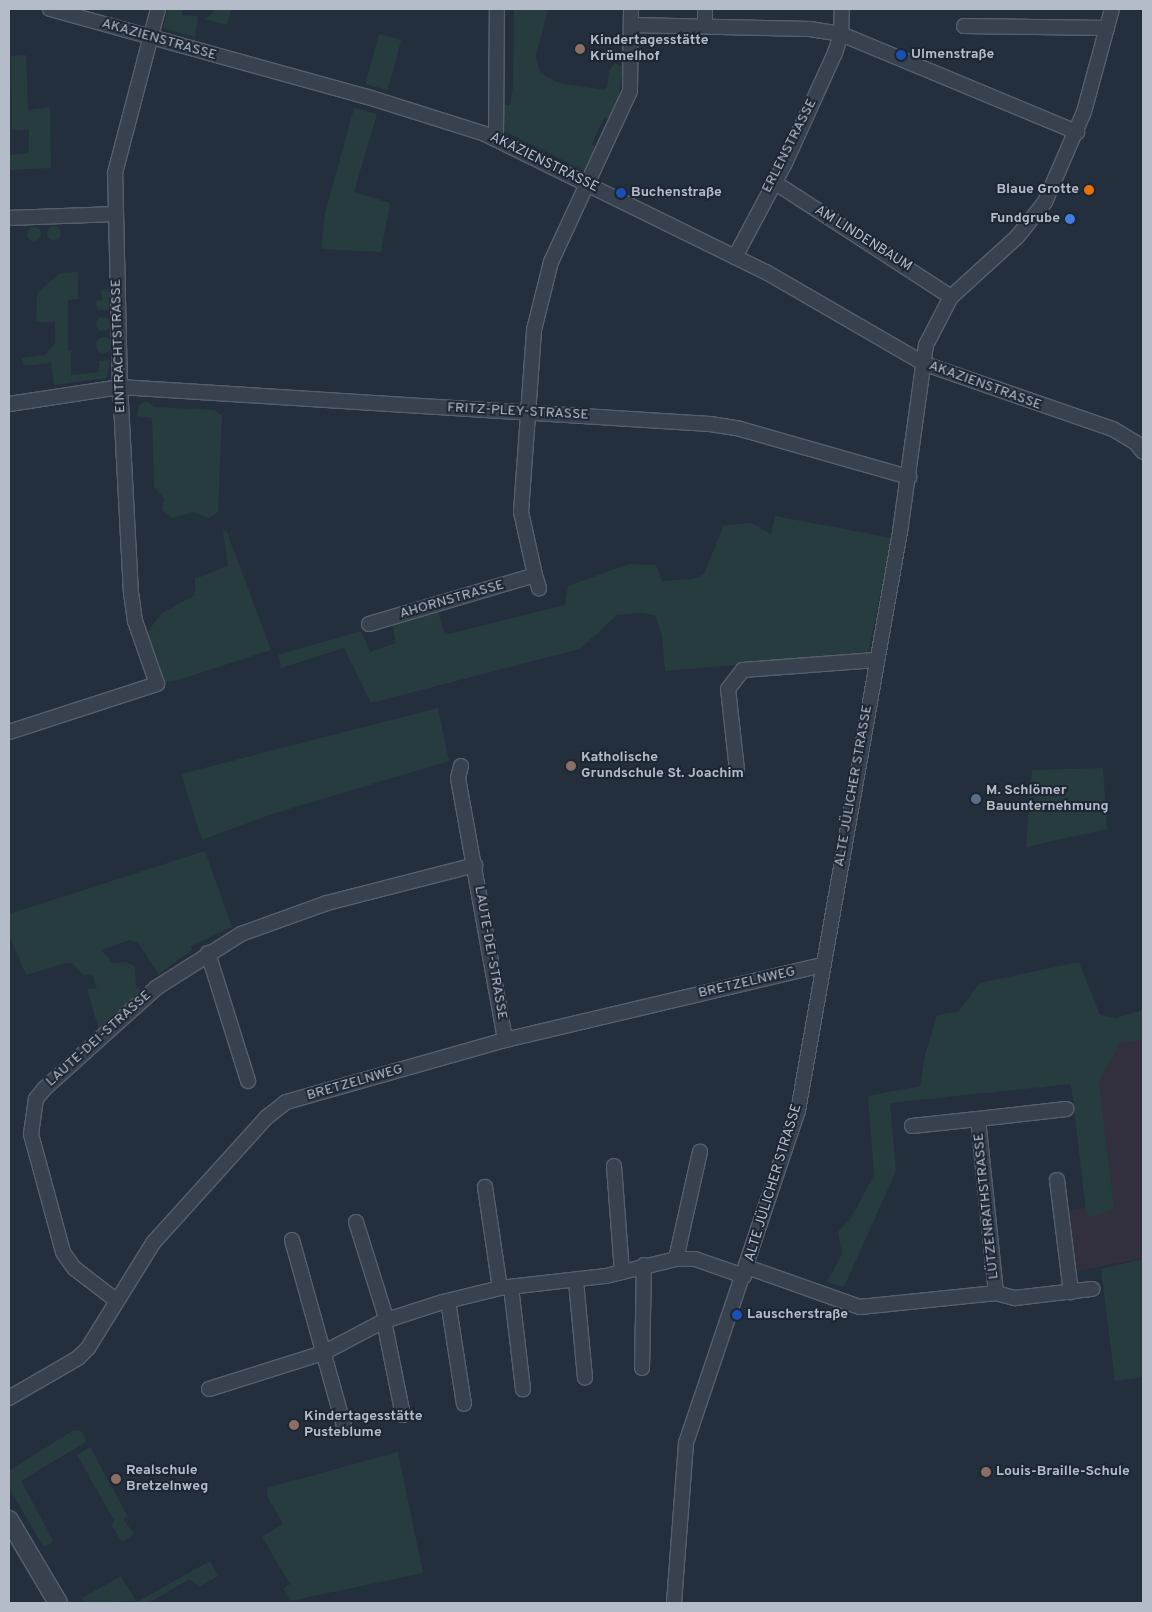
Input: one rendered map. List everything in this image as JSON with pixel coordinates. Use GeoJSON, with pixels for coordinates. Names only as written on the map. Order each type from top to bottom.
{"type":"FeatureCollection","features":[{"type":"Feature","properties":{"kind":"street","name":"AKAZIENSTRASSE"},"geometry":{"type":"LineString","coordinates":[[50,9],[442,119],[496,139],[735,257],[925,364],[1113,429],[1130,438],[1143,452]]}},
{"type":"Feature","properties":{"kind":"street","name":"EINTRACHTSTRASSE"},"geometry":{"type":"LineString","coordinates":[[9,732],[157,684],[135,621],[130,594],[120,387],[116,214],[117,158],[158,9]]}},
{"type":"Feature","properties":{"kind":"street"},"geometry":{"type":"LineString","coordinates":[[496,139],[497,9]]}},
{"type":"Feature","properties":{"kind":"street"},"geometry":{"type":"LineString","coordinates":[[587,185],[630,91],[631,9]]}},
{"type":"Feature","properties":{"kind":"street"},"geometry":{"type":"LineString","coordinates":[[705,9],[705,26]]}},
{"type":"Feature","properties":{"kind":"street"},"geometry":{"type":"LineString","coordinates":[[841,34],[842,9]]}},
{"type":"Feature","properties":{"kind":"street","name":"ALTE JÜLICHER STRASSE"},"geometry":{"type":"LineString","coordinates":[[674,1603],[686,1443],[746,1271],[798,1111],[909,477],[929,336],[951,297],[1030,223],[1057,177],[1077,132],[1112,9]]}},
{"type":"Feature","properties":{"kind":"street"},"geometry":{"type":"LineString","coordinates":[[631,25],[810,29],[841,34],[1077,132]]}},
{"type":"Feature","properties":{"kind":"street"},"geometry":{"type":"LineString","coordinates":[[964,26],[1107,28]]}},
{"type":"Feature","properties":{"kind":"street","name":"ERLENSTRASSE"},"geometry":{"type":"LineString","coordinates":[[735,257],[774,182],[841,34]]}},
{"type":"Feature","properties":{"kind":"street","name":"AM LINDENBAUM"},"geometry":{"type":"LineString","coordinates":[[774,182],[951,297]]}},
{"type":"Feature","properties":{"kind":"street","name":"AHORNSTRASSE"},"geometry":{"type":"LineString","coordinates":[[369,624],[537,582],[521,512],[526,412],[534,330],[551,262],[587,185]]}},
{"type":"Feature","properties":{"kind":"street"},"geometry":{"type":"LineString","coordinates":[[9,218],[116,214]]}},
{"type":"Feature","properties":{"kind":"street","name":"FRITZ-PLEY-STRASSE"},"geometry":{"type":"LineString","coordinates":[[9,404],[120,387],[718,425],[909,477]]}},
{"type":"Feature","properties":{"kind":"street"},"geometry":{"type":"LineString","coordinates":[[738,770],[728,690],[743,670],[876,660]]}},
{"type":"Feature","properties":{"kind":"street","name":"LAUTE-DEI-STRASSE"},"geometry":{"type":"LineString","coordinates":[[461,766],[458,778],[506,1040]]}},
{"type":"Feature","properties":{"kind":"street","name":"LAUTE-DEI-STRASSE"},"geometry":{"type":"LineString","coordinates":[[117,1301],[74,1268],[63,1252],[33,1147],[31,1134],[36,1099],[97,1039],[156,988],[208,953],[274,920],[318,905],[475,865]]}},
{"type":"Feature","properties":{"kind":"street"},"geometry":{"type":"LineString","coordinates":[[208,953],[248,1081]]}},
{"type":"Feature","properties":{"kind":"street","name":"BRETZELNWEG"},"geometry":{"type":"LineString","coordinates":[[9,1398],[78,1358],[100,1333],[117,1301],[153,1243],[276,1108],[286,1102],[506,1040],[823,966]]}},
{"type":"Feature","properties":{"kind":"street","name":"LÜTZENRATHSTRASSE"},"geometry":{"type":"LineString","coordinates":[[912,1126],[1066,1109]]}},
{"type":"Feature","properties":{"kind":"street","name":"LÜTZENRATHSTRASSE"},"geometry":{"type":"LineString","coordinates":[[978,1119],[996,1293]]}},
{"type":"Feature","properties":{"kind":"street"},"geometry":{"type":"LineString","coordinates":[[676,1258],[700,1152]]}},
{"type":"Feature","properties":{"kind":"street"},"geometry":{"type":"LineString","coordinates":[[614,1166],[622,1272]]}},
{"type":"Feature","properties":{"kind":"street"},"geometry":{"type":"LineString","coordinates":[[1057,1180],[1071,1292]]}},
{"type":"Feature","properties":{"kind":"street"},"geometry":{"type":"LineString","coordinates":[[485,1187],[506,1288],[523,1389]]}},
{"type":"Feature","properties":{"kind":"street"},"geometry":{"type":"LineString","coordinates":[[356,1222],[385,1321],[403,1415]]}},
{"type":"Feature","properties":{"kind":"street"},"geometry":{"type":"LineString","coordinates":[[292,1240],[344,1426]]}},
{"type":"Feature","properties":{"kind":"street"},"geometry":{"type":"LineString","coordinates":[[210,1389],[323,1353],[385,1321],[448,1300],[506,1288],[576,1281],[622,1272],[676,1258],[695,1259],[746,1271]]}},
{"type":"Feature","properties":{"kind":"street"},"geometry":{"type":"LineString","coordinates":[[642,1368],[644,1265]]}},
{"type":"Feature","properties":{"kind":"street","name":"LÜTZENRATHSTRASSE"},"geometry":{"type":"LineString","coordinates":[[746,1271],[860,1307],[996,1293],[1015,1298],[1092,1289]]}},
{"type":"Feature","properties":{"kind":"street"},"geometry":{"type":"LineString","coordinates":[[576,1281],[585,1378]]}},
{"type":"Feature","properties":{"kind":"street"},"geometry":{"type":"LineString","coordinates":[[448,1300],[464,1404]]}},
{"type":"Feature","properties":{"kind":"street"},"geometry":{"type":"LineString","coordinates":[[9,1520],[58,1603]]}},
{"type":"Feature","properties":{"kind":"shaded area"},"geometry":{"type":"Polygon","coordinates":[[[1143,1038],[1143,1258],[1077,1271],[1069,1210],[1106,1205],[1087,1042],[1143,1038]]]}},
{"type":"Feature","properties":{"kind":"green space"},"geometry":{"type":"Polygon","coordinates":[[[168,9],[182,9],[182,15],[198,16],[195,37],[163,28],[168,9]]]}},
{"type":"Feature","properties":{"kind":"green space"},"geometry":{"type":"Polygon","coordinates":[[[213,9],[231,9],[227,25],[205,19],[213,13],[213,9]]]}},
{"type":"Feature","properties":{"kind":"green space"},"geometry":{"type":"Polygon","coordinates":[[[514,9],[548,9],[536,56],[540,73],[559,83],[603,90],[607,88],[609,71],[615,63],[623,67],[618,101],[611,118],[604,118],[592,143],[597,148],[585,171],[502,130],[502,104],[510,105],[513,86],[514,9]]]}},
{"type":"Feature","properties":{"kind":"green space"},"geometry":{"type":"Polygon","coordinates":[[[379,34],[401,40],[388,90],[366,84],[379,34]]]}},
{"type":"Feature","properties":{"kind":"green space"},"geometry":{"type":"Polygon","coordinates":[[[26,55],[28,110],[50,107],[51,168],[9,170],[9,155],[29,153],[29,130],[12,130],[11,56],[26,55]]]}},
{"type":"Feature","properties":{"kind":"green space"},"geometry":{"type":"Polygon","coordinates":[[[354,108],[377,114],[354,192],[390,203],[381,252],[321,249],[325,213],[354,108]]]}},
{"type":"Feature","properties":{"kind":"green space"},"geometry":{"type":"Polygon","coordinates":[[[51,226],[57,226],[61,233],[57,240],[51,240],[47,236],[47,230],[51,226]]]}},
{"type":"Feature","properties":{"kind":"green space"},"geometry":{"type":"Polygon","coordinates":[[[31,227],[37,227],[41,234],[37,241],[31,241],[27,237],[27,231],[31,227]]]}},
{"type":"Feature","properties":{"kind":"green space"},"geometry":{"type":"Polygon","coordinates":[[[78,272],[78,299],[68,300],[68,351],[71,351],[71,375],[99,372],[99,361],[110,360],[107,378],[54,385],[51,363],[23,366],[22,358],[45,355],[55,343],[55,322],[36,322],[37,293],[60,273],[78,272]]]}},
{"type":"Feature","properties":{"kind":"green space"},"geometry":{"type":"Polygon","coordinates":[[[109,289],[109,310],[97,310],[96,301],[102,300],[101,290],[109,289]]]}},
{"type":"Feature","properties":{"kind":"green space"},"geometry":{"type":"Polygon","coordinates":[[[100,317],[106,317],[110,324],[106,331],[100,331],[96,327],[96,321],[100,317]]]}},
{"type":"Feature","properties":{"kind":"green space"},"geometry":{"type":"Polygon","coordinates":[[[101,337],[107,337],[112,342],[110,351],[101,353],[96,348],[96,342],[101,337]]]}},
{"type":"Feature","properties":{"kind":"green space"},"geometry":{"type":"Polygon","coordinates":[[[146,401],[155,407],[214,410],[222,416],[218,512],[208,518],[193,512],[172,518],[162,510],[164,499],[154,486],[152,418],[137,416],[139,405],[146,401]]]}},
{"type":"Feature","properties":{"kind":"green space"},"geometry":{"type":"Polygon","coordinates":[[[775,516],[892,538],[868,653],[665,671],[662,635],[655,615],[640,613],[617,615],[580,649],[371,703],[344,648],[281,668],[278,655],[361,631],[370,652],[396,643],[392,624],[438,610],[445,635],[565,605],[568,586],[629,564],[656,565],[662,581],[693,579],[704,574],[724,525],[751,523],[771,534],[775,516]]]}},
{"type":"Feature","properties":{"kind":"green space"},"geometry":{"type":"Polygon","coordinates":[[[223,531],[227,532],[271,650],[175,681],[157,683],[141,640],[162,613],[195,595],[195,579],[228,566],[223,531]]]}},
{"type":"Feature","properties":{"kind":"green space"},"geometry":{"type":"Polygon","coordinates":[[[438,708],[449,761],[272,814],[202,840],[181,774],[438,708]]]}},
{"type":"Feature","properties":{"kind":"green space"},"geometry":{"type":"Polygon","coordinates":[[[1103,768],[1107,829],[1026,847],[1032,770],[1103,768]]]}},
{"type":"Feature","properties":{"kind":"green space"},"geometry":{"type":"Polygon","coordinates":[[[205,851],[232,927],[191,946],[192,950],[159,974],[138,943],[130,940],[101,950],[109,958],[109,963],[125,962],[135,966],[136,986],[143,992],[99,1030],[87,989],[97,988],[92,974],[83,975],[73,964],[65,963],[26,975],[9,935],[9,914],[205,851]]]}},
{"type":"Feature","properties":{"kind":"green space"},"geometry":{"type":"Polygon","coordinates":[[[1079,962],[1100,1015],[1116,1018],[1143,1010],[1143,1040],[1120,1043],[1099,1083],[1114,1209],[1090,1217],[1086,1211],[1071,1084],[890,1103],[896,1171],[844,1287],[827,1282],[842,1254],[838,1232],[851,1218],[874,1175],[868,1096],[920,1086],[925,1055],[937,1015],[958,1012],[980,983],[1079,962]]]}},
{"type":"Feature","properties":{"kind":"green space"},"geometry":{"type":"Polygon","coordinates":[[[1143,1259],[1143,1377],[1115,1381],[1101,1269],[1143,1259]]]}},
{"type":"Feature","properties":{"kind":"green space"},"geometry":{"type":"Polygon","coordinates":[[[80,1430],[86,1438],[84,1443],[21,1481],[53,1540],[49,1545],[43,1546],[9,1488],[9,1471],[72,1431],[80,1430]]]}},
{"type":"Feature","properties":{"kind":"green space"},"geometry":{"type":"Polygon","coordinates":[[[90,1447],[128,1517],[123,1519],[134,1534],[122,1542],[112,1526],[114,1520],[77,1455],[90,1447]]]}},
{"type":"Feature","properties":{"kind":"green space"},"geometry":{"type":"Polygon","coordinates":[[[398,1452],[423,1573],[290,1601],[283,1589],[290,1584],[262,1537],[283,1524],[267,1496],[267,1488],[398,1452]]]}},
{"type":"Feature","properties":{"kind":"green space"},"geometry":{"type":"Polygon","coordinates":[[[210,1561],[218,1576],[199,1587],[190,1579],[148,1603],[135,1603],[210,1561]]]}},
{"type":"Feature","properties":{"kind":"green space"},"geometry":{"type":"Polygon","coordinates":[[[121,1576],[136,1601],[85,1603],[82,1598],[121,1576]]]}},
{"type":"Feature","properties":{"kind":"place","name":"Kindertagesstätte Krümelhof"},"geometry":{"type":"Point","coordinates":[580,49]}},
{"type":"Feature","properties":{"kind":"place","name":"Ulmenstraße"},"geometry":{"type":"Point","coordinates":[901,55]}},
{"type":"Feature","properties":{"kind":"place","name":"Blaue Grotte"},"geometry":{"type":"Point","coordinates":[1089,190]}},
{"type":"Feature","properties":{"kind":"place","name":"Buchenstraße"},"geometry":{"type":"Point","coordinates":[621,193]}},
{"type":"Feature","properties":{"kind":"place","name":"Fundgrube"},"geometry":{"type":"Point","coordinates":[1070,219]}},
{"type":"Feature","properties":{"kind":"place","name":"Katholische Grundschule St. Joachim"},"geometry":{"type":"Point","coordinates":[571,766]}},
{"type":"Feature","properties":{"kind":"place","name":"M. Schlömer Bauunternehmung"},"geometry":{"type":"Point","coordinates":[976,799]}},
{"type":"Feature","properties":{"kind":"place","name":"Lauscherstraße"},"geometry":{"type":"Point","coordinates":[737,1315]}},
{"type":"Feature","properties":{"kind":"place","name":"Kindertagesstätte Pusteblume"},"geometry":{"type":"Point","coordinates":[294,1425]}},
{"type":"Feature","properties":{"kind":"place","name":"Louis-Braille-Schule"},"geometry":{"type":"Point","coordinates":[986,1472]}},
{"type":"Feature","properties":{"kind":"place","name":"Realschule Bretzelnweg"},"geometry":{"type":"Point","coordinates":[116,1479]}}]}
